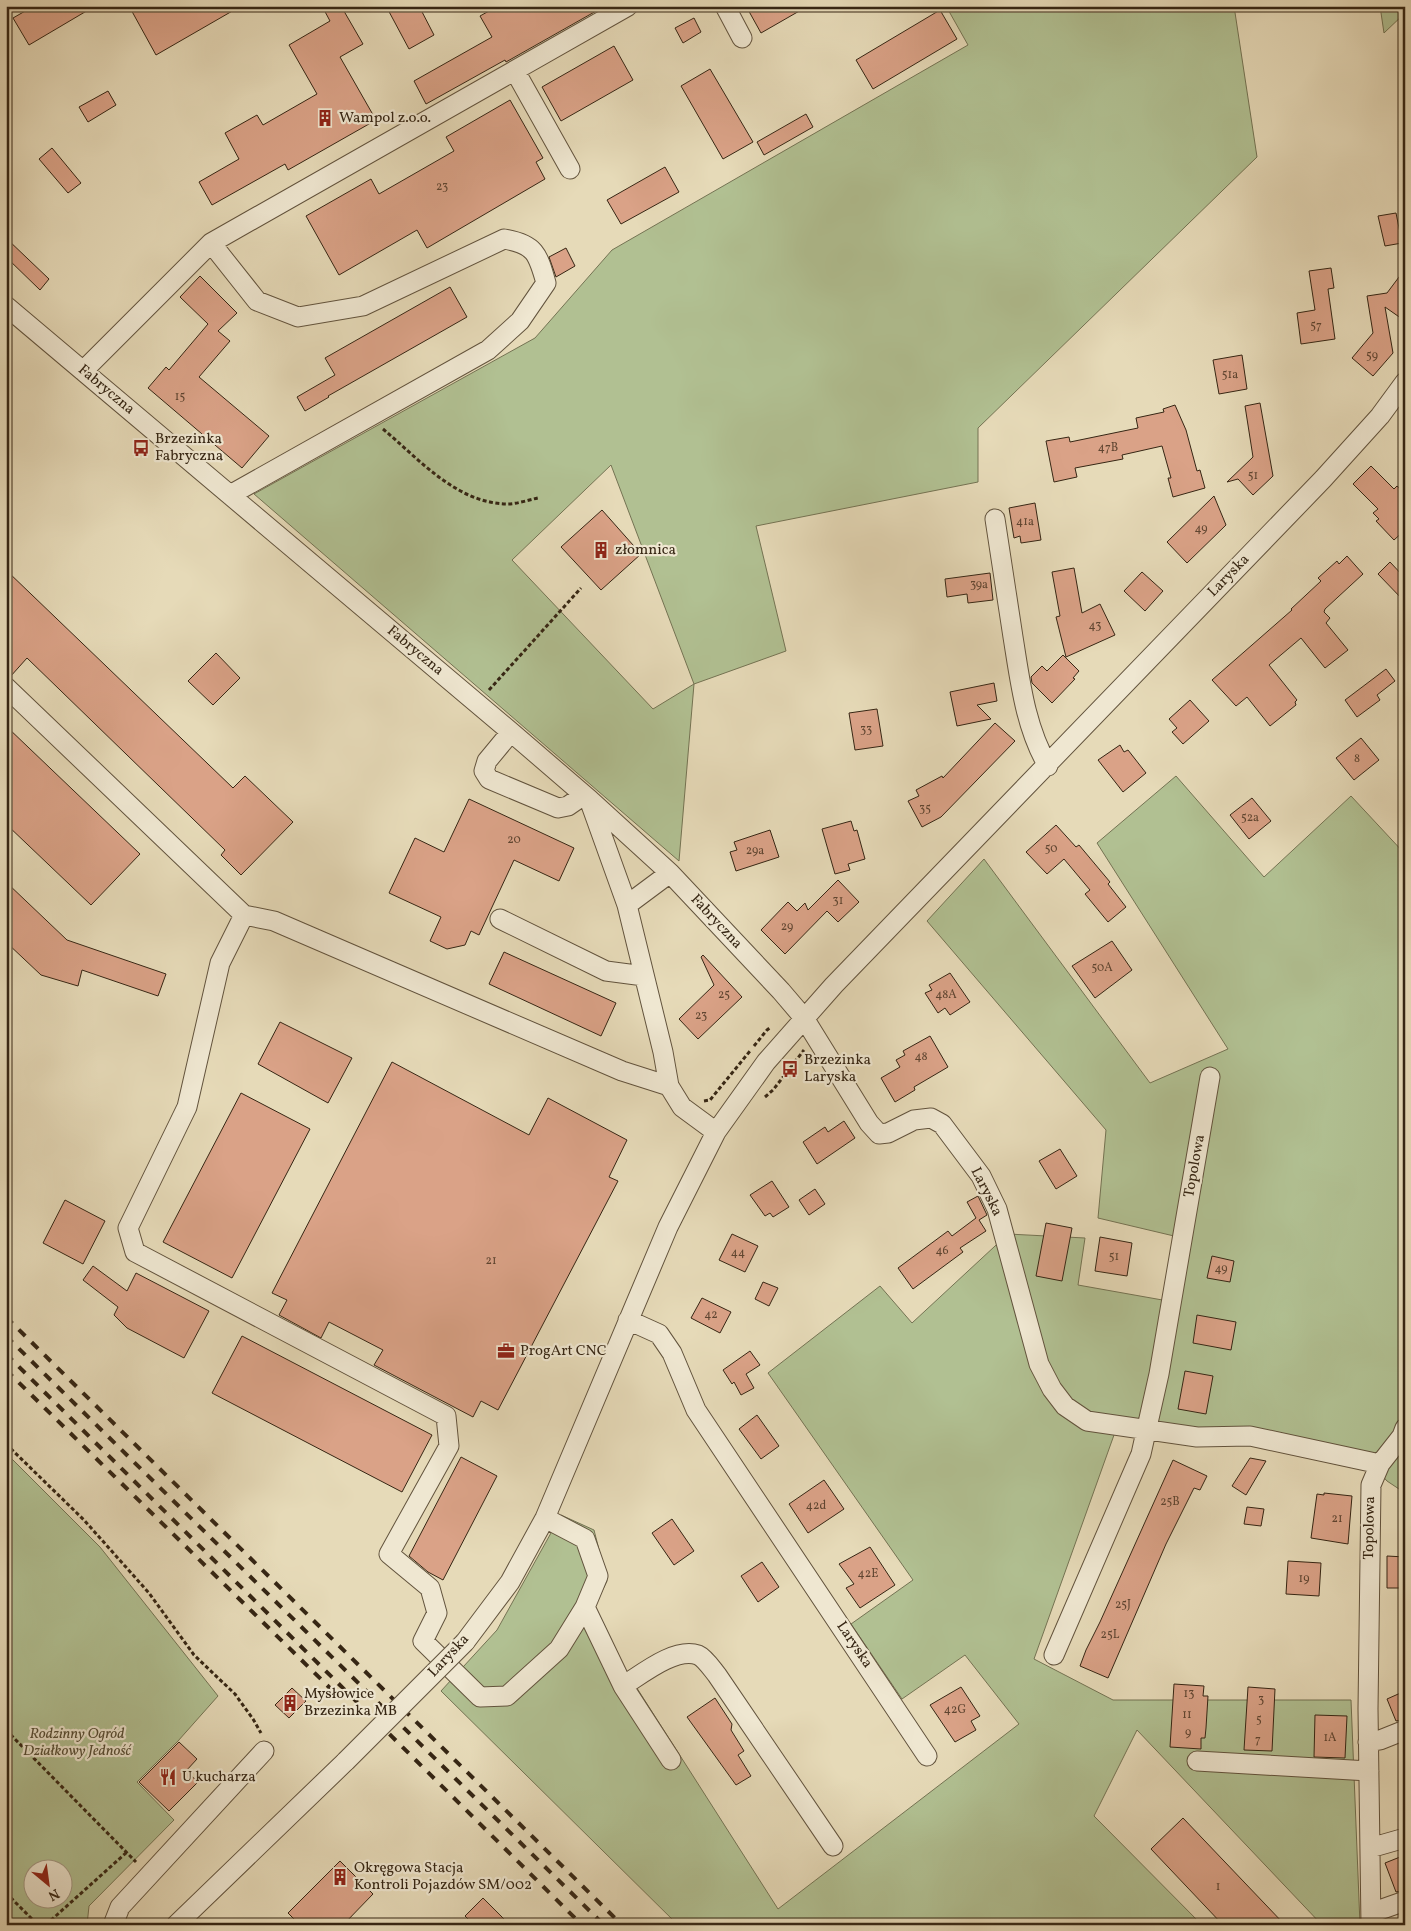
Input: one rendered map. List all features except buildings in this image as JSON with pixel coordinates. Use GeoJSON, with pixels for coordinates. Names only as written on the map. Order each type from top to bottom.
{"type":"FeatureCollection","features":[{"type":"Feature","properties":{"kind":"street"},"geometry":{"type":"LineString","coordinates":[[83,371],[211,243],[628,6]]}},
{"type":"Feature","properties":{"kind":"street"},"geometry":{"type":"LineString","coordinates":[[725,6],[742,38]]}},
{"type":"Feature","properties":{"kind":"street"},"geometry":{"type":"LineString","coordinates":[[515,71],[570,169]]}},
{"type":"Feature","properties":{"kind":"street"},"geometry":{"type":"LineString","coordinates":[[211,243],[256,301],[298,317],[363,306],[504,238],[522,242],[539,258],[546,283],[520,321],[488,350],[230,495]]}},
{"type":"Feature","properties":{"kind":"street","name":"Fabryczna"},"geometry":{"type":"LineString","coordinates":[[6,306],[587,798],[670,873],[804,1018]]}},
{"type":"Feature","properties":{"kind":"street","name":"Laryska"},"geometry":{"type":"LineString","coordinates":[[176,1925],[346,1761],[465,1642],[510,1582],[546,1518],[668,1228],[716,1132],[766,1062],[804,1018],[1048,766],[1142,664],[1323,479],[1380,416],[1405,382]]}},
{"type":"Feature","properties":{"kind":"street"},"geometry":{"type":"LineString","coordinates":[[995,519],[1018,670],[1038,748],[1048,766]]}},
{"type":"Feature","properties":{"kind":"street"},"geometry":{"type":"LineString","coordinates":[[6,687],[244,915],[274,921],[622,1070],[669,1086]]}},
{"type":"Feature","properties":{"kind":"street"},"geometry":{"type":"LineString","coordinates":[[511,732],[487,761],[484,771],[489,780],[558,808],[587,798],[627,905],[663,1052],[669,1086],[682,1107],[716,1132]]}},
{"type":"Feature","properties":{"kind":"street"},"geometry":{"type":"LineString","coordinates":[[627,905],[670,873]]}},
{"type":"Feature","properties":{"kind":"street"},"geometry":{"type":"LineString","coordinates":[[244,915],[220,963],[187,1107],[128,1228],[134,1252],[446,1416],[449,1446],[389,1554],[430,1588],[437,1613],[423,1641],[480,1697],[507,1696],[559,1649],[585,1608],[598,1576],[585,1539],[546,1518]]}},
{"type":"Feature","properties":{"kind":"street"},"geometry":{"type":"LineString","coordinates":[[500,919],[606,971],[644,976]]}},
{"type":"Feature","properties":{"kind":"street","name":"Laryska"},"geometry":{"type":"LineString","coordinates":[[804,1018],[869,1123],[879,1134],[888,1133],[914,1120],[931,1118],[942,1124],[981,1176],[997,1209],[1039,1364],[1052,1389],[1065,1406],[1087,1421],[1146,1431]]}},
{"type":"Feature","properties":{"kind":"street","name":"Topolowa"},"geometry":{"type":"LineString","coordinates":[[1054,1655],[1141,1454],[1160,1364],[1210,1077]]}},
{"type":"Feature","properties":{"kind":"street","name":"Laryska"},"geometry":{"type":"LineString","coordinates":[[628,1320],[659,1334],[672,1353],[696,1410],[927,1756]]}},
{"type":"Feature","properties":{"kind":"street","name":"Topolowa"},"geometry":{"type":"LineString","coordinates":[[1371,1919],[1368,1742],[1371,1486],[1380,1464],[1402,1436],[1405,1428]]}},
{"type":"Feature","properties":{"kind":"street"},"geometry":{"type":"LineString","coordinates":[[1146,1431],[1197,1437],[1250,1436],[1380,1464]]}},
{"type":"Feature","properties":{"kind":"street"},"geometry":{"type":"LineString","coordinates":[[585,1608],[623,1686],[671,1760]]}},
{"type":"Feature","properties":{"kind":"street"},"geometry":{"type":"LineString","coordinates":[[623,1686],[661,1662],[685,1653],[700,1656],[717,1675],[833,1846]]}},
{"type":"Feature","properties":{"kind":"street"},"geometry":{"type":"LineString","coordinates":[[1368,1742],[1380,1740],[1405,1730]]}},
{"type":"Feature","properties":{"kind":"street"},"geometry":{"type":"LineString","coordinates":[[112,1925],[120,1907],[264,1751]]}},
{"type":"Feature","properties":{"kind":"street"},"geometry":{"type":"LineString","coordinates":[[1196,1762],[1369,1771]]}},
{"type":"Feature","properties":{"kind":"street"},"geometry":{"type":"LineString","coordinates":[[1370,1848],[1405,1838]]}},
{"type":"Feature","properties":{"kind":"street"},"geometry":{"type":"LineString","coordinates":[[1371,1919],[1405,1901]]}},
{"type":"Feature","properties":{"kind":"path"},"geometry":{"type":"LineString","coordinates":[[369,417],[461,492],[482,501],[508,504],[538,498]]}},
{"type":"Feature","properties":{"kind":"path"},"geometry":{"type":"LineString","coordinates":[[477,703],[581,588]]}},
{"type":"Feature","properties":{"kind":"path"},"geometry":{"type":"LineString","coordinates":[[6,1444],[84,1520],[149,1593],[194,1655],[234,1694],[253,1719],[264,1738],[264,1751]]}},
{"type":"Feature","properties":{"kind":"path"},"geometry":{"type":"LineString","coordinates":[[6,1730],[149,1876]]}},
{"type":"Feature","properties":{"kind":"path"},"geometry":{"type":"LineString","coordinates":[[6,1893],[37,1924],[49,1922],[127,1852]]}},
{"type":"Feature","properties":{"kind":"green space"},"geometry":{"type":"Polygon","coordinates":[[[946,6],[1234,6],[1257,157],[978,428],[978,482],[756,526],[786,651],[694,684],[679,861],[254,494],[535,338],[612,250],[968,45],[946,6]],[[611,465],[512,560],[653,709],[694,684],[611,465]]]}},
{"type":"Feature","properties":{"kind":"green space"},"geometry":{"type":"Polygon","coordinates":[[[1380,6],[1405,6],[1405,13],[1384,33],[1380,6]]]}},
{"type":"Feature","properties":{"kind":"green space"},"geometry":{"type":"Polygon","coordinates":[[[1176,776],[1264,877],[1351,796],[1405,854],[1405,1493],[1387,1481],[1378,1471],[1214,1429],[1119,1421],[1034,1659],[1113,1700],[1351,1700],[1360,1925],[1322,1925],[1137,1730],[1094,1816],[1202,1925],[678,1925],[441,1691],[497,1630],[561,1515],[594,1530],[607,1581],[594,1607],[626,1671],[778,1909],[1019,1724],[965,1655],[902,1699],[851,1624],[913,1580],[768,1373],[880,1286],[912,1323],[1008,1234],[1085,1238],[1078,1285],[1168,1301],[1174,1236],[1098,1218],[1106,1130],[927,921],[984,859],[1150,1083],[1228,1049],[1097,843],[1176,776]]]}},
{"type":"Feature","properties":{"kind":"green space","name":"Rodzinny Ogród Działkowy Jedność"},"geometry":{"type":"Polygon","coordinates":[[[6,1453],[100,1547],[218,1696],[178,1741],[137,1782],[174,1820],[89,1906],[87,1925],[6,1925],[6,1453]]]}},
{"type":"Feature","properties":{"kind":"railway"},"geometry":{"type":"LineString","coordinates":[[6,1317],[622,1925]]}},
{"type":"Feature","properties":{"kind":"railway"},"geometry":{"type":"LineString","coordinates":[[6,1336],[604,1925]]}},
{"type":"Feature","properties":{"kind":"railway"},"geometry":{"type":"LineString","coordinates":[[6,1354],[582,1925]]}},
{"type":"Feature","properties":{"kind":"railway"},"geometry":{"type":"LineString","coordinates":[[6,1370],[334,1692]]}},
{"type":"Feature","properties":{"kind":"place","name":"Wampol z.o.o."},"geometry":{"type":"Point","coordinates":[325,118]}},
{"type":"Feature","properties":{"kind":"place","name":"Brzezinka Fabryczna"},"geometry":{"type":"Point","coordinates":[141,448]}},
{"type":"Feature","properties":{"kind":"place","name":"złomnica"},"geometry":{"type":"Point","coordinates":[601,550]}},
{"type":"Feature","properties":{"kind":"place","name":"Brzezinka Laryska"},"geometry":{"type":"Point","coordinates":[790,1069]}},
{"type":"Feature","properties":{"kind":"place","name":"ProgArt CNC"},"geometry":{"type":"Point","coordinates":[506,1351]}},
{"type":"Feature","properties":{"kind":"place","name":"Mysłowice Brzezinka MB"},"geometry":{"type":"Point","coordinates":[290,1703]}},
{"type":"Feature","properties":{"kind":"place","name":"U kucharza"},"geometry":{"type":"Point","coordinates":[168,1777]}},
{"type":"Feature","properties":{"kind":"place","name":"Okręgowa Stacja Kontroli Pojazdów SM/002"},"geometry":{"type":"Point","coordinates":[340,1877]}}]}
